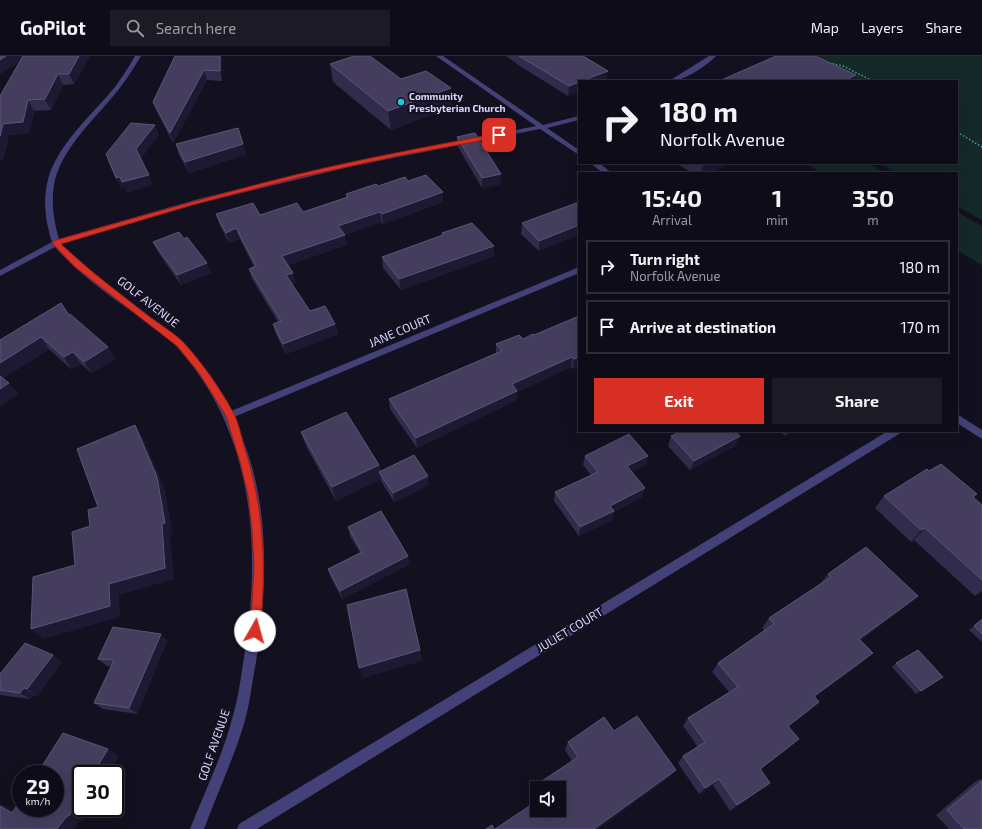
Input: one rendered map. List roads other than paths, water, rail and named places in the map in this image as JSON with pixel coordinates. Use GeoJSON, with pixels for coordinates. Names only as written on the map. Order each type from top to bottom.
{"type":"FeatureCollection","features":[{"type":"Feature","properties":{"kind":"street"},"geometry":{"type":"LineString","coordinates":[[56,243],[49,197],[55,172],[75,136],[116,89],[138,56]]}},
{"type":"Feature","properties":{"kind":"street"},"geometry":{"type":"LineString","coordinates":[[439,56],[578,152]]}},
{"type":"Feature","properties":{"kind":"street"},"geometry":{"type":"LineString","coordinates":[[674,80],[696,68],[713,56]]}},
{"type":"Feature","properties":{"kind":"street"},"geometry":{"type":"LineString","coordinates":[[0,274],[56,243],[195,202],[300,175],[398,154],[542,127],[578,118]]}},
{"type":"Feature","properties":{"kind":"street"},"geometry":{"type":"LineString","coordinates":[[595,164],[607,172]]}},
{"type":"Feature","properties":{"kind":"street","name":"GOLF AVENUE"},"geometry":{"type":"LineString","coordinates":[[56,243],[78,265],[180,344],[202,370],[230,415],[245,462],[253,495],[259,565],[258,604],[253,644],[238,724],[197,829]]}},
{"type":"Feature","properties":{"kind":"street","name":"JANE COURT"},"geometry":{"type":"LineString","coordinates":[[230,415],[578,270]]}},
{"type":"Feature","properties":{"kind":"street"},"geometry":{"type":"LineString","coordinates":[[958,419],[982,435]]}},
{"type":"Feature","properties":{"kind":"street","name":"JULIET COURT"},"geometry":{"type":"LineString","coordinates":[[244,829],[894,432]]}},
{"type":"Feature","properties":{"kind":"place","name":"Community Presbyterian Church"},"geometry":{"type":"Point","coordinates":[401,102]}}]}
